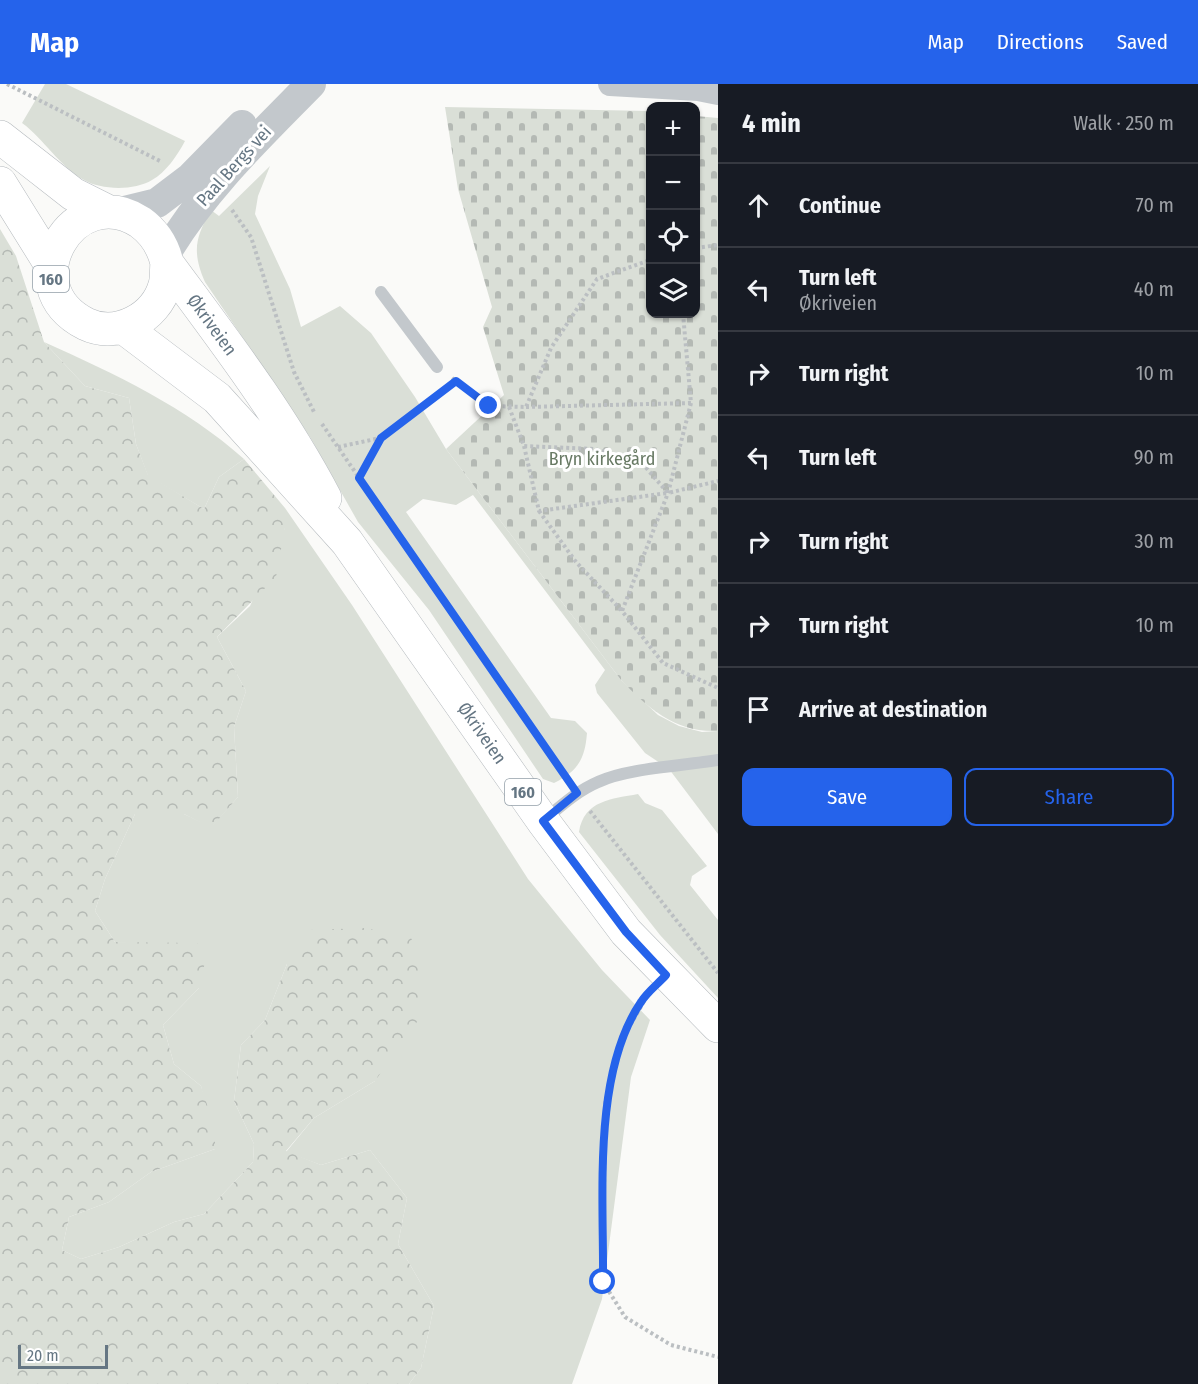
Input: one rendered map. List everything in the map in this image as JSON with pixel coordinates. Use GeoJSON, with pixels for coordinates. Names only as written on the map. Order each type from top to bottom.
{"type":"FeatureCollection","features":[{"type":"Feature","properties":{"kind":"main road","name":"160"},"geometry":{"type":"LineString","coordinates":[[0,137],[73,194],[112,212],[133,217],[147,227],[158,240],[166,259]]}},
{"type":"Feature","properties":{"kind":"main road","name":"160"},"geometry":{"type":"LineString","coordinates":[[0,183],[51,265],[56,296],[77,320],[91,326],[123,327]]}},
{"type":"Feature","properties":{"kind":"main road","name":"160"},"geometry":{"type":"LineString","coordinates":[[51,265],[57,245],[70,228],[88,216],[112,212]]}},
{"type":"Feature","properties":{"kind":"main road"},"geometry":{"type":"LineString","coordinates":[[123,327],[142,318],[157,303],[166,284],[166,259]]}},
{"type":"Feature","properties":{"kind":"main road","name":"Økriveien"},"geometry":{"type":"LineString","coordinates":[[166,259],[280,420],[301,453],[347,542]]}},
{"type":"Feature","properties":{"kind":"main road","name":"Økriveien"},"geometry":{"type":"LineString","coordinates":[[123,327],[217,398],[347,542],[543,821],[626,932],[718,1026]]}},
{"type":"Feature","properties":{"kind":"street","name":"Paal Bergs vei"},"geometry":{"type":"LineString","coordinates":[[112,212],[157,203],[190,178],[282,84]]}},
{"type":"Feature","properties":{"kind":"street","name":"Paal Bergs vei"},"geometry":{"type":"LineString","coordinates":[[166,259],[183,225],[209,192],[311,84]]}},
{"type":"Feature","properties":{"kind":"street"},"geometry":{"type":"LineString","coordinates":[[610,84],[698,89],[718,93]]}},
{"type":"Feature","properties":{"kind":"lane"},"geometry":{"type":"LineString","coordinates":[[381,292],[437,367]]}},
{"type":"Feature","properties":{"kind":"lane"},"geometry":{"type":"LineString","coordinates":[[543,821],[577,793],[600,781],[636,772],[718,760]]}},
{"type":"Feature","properties":{"kind":"path"},"geometry":{"type":"LineString","coordinates":[[7,84],[168,165]]}},
{"type":"Feature","properties":{"kind":"path"},"geometry":{"type":"LineString","coordinates":[[226,204],[242,220],[251,237],[294,372],[315,414]]}},
{"type":"Feature","properties":{"kind":"path"},"geometry":{"type":"LineString","coordinates":[[700,247],[718,245]]}},
{"type":"Feature","properties":{"kind":"path"},"geometry":{"type":"LineString","coordinates":[[526,407],[551,348],[597,279],[646,262]]}},
{"type":"Feature","properties":{"kind":"path"},"geometry":{"type":"LineString","coordinates":[[622,611],[668,493],[691,403],[683,318]]}},
{"type":"Feature","properties":{"kind":"path"},"geometry":{"type":"LineString","coordinates":[[437,367],[489,406],[691,403]]}},
{"type":"Feature","properties":{"kind":"path"},"geometry":{"type":"LineString","coordinates":[[359,478],[381,438],[456,381]]}},
{"type":"Feature","properties":{"kind":"path"},"geometry":{"type":"LineString","coordinates":[[509,407],[524,446],[539,511],[576,562],[622,611],[663,663],[718,688]]}},
{"type":"Feature","properties":{"kind":"path"},"geometry":{"type":"LineString","coordinates":[[321,422],[577,793],[718,972]]}},
{"type":"Feature","properties":{"kind":"path"},"geometry":{"type":"LineString","coordinates":[[338,447],[381,438]]}},
{"type":"Feature","properties":{"kind":"path"},"geometry":{"type":"LineString","coordinates":[[524,446],[595,449],[641,462],[668,493]]}},
{"type":"Feature","properties":{"kind":"path"},"geometry":{"type":"LineString","coordinates":[[539,511],[668,493],[718,481]]}},
{"type":"Feature","properties":{"kind":"path"},"geometry":{"type":"LineString","coordinates":[[666,975],[641,1002],[624,1036],[605,1103],[603,1282],[625,1317],[670,1345],[718,1357]]}},
{"type":"Feature","properties":{"kind":"green space"},"geometry":{"type":"Polygon","coordinates":[[[45,84],[66,84],[185,141],[166,168],[145,184],[118,188],[91,183],[75,174],[22,123],[45,84]]]}},
{"type":"Feature","properties":{"kind":"green space","name":"Bryn kirkegård"},"geometry":{"type":"Polygon","coordinates":[[[445,107],[646,111],[646,318],[700,318],[700,116],[718,118],[718,731],[689,728],[664,717],[621,680],[446,449],[504,395],[483,327],[492,307],[458,189],[445,107]]]}},
{"type":"Feature","properties":{"kind":"green space"},"geometry":{"type":"Polygon","coordinates":[[[270,166],[258,196],[255,214],[290,289],[301,327],[340,306],[371,333],[415,397],[446,449],[621,680],[658,715],[679,726],[702,732],[718,731],[718,834],[669,769],[645,753],[597,693],[595,685],[605,670],[473,495],[456,505],[423,499],[406,512],[551,718],[575,721],[587,733],[579,763],[569,774],[554,783],[543,779],[429,610],[358,522],[310,437],[205,282],[198,262],[197,245],[201,229],[211,210],[219,216],[270,166]]]}},
{"type":"Feature","properties":{"kind":"green space"},"geometry":{"type":"Polygon","coordinates":[[[0,229],[16,256],[44,342],[85,386],[129,398],[136,444],[148,475],[204,509],[219,477],[244,459],[285,508],[285,528],[276,577],[217,637],[246,691],[234,727],[238,797],[211,828],[184,814],[135,814],[105,879],[95,911],[115,942],[197,943],[206,958],[199,988],[163,1025],[174,1064],[201,1086],[215,1129],[215,1149],[151,1172],[109,1202],[69,1217],[62,1250],[81,1259],[119,1247],[174,1222],[204,1214],[253,1162],[254,1144],[234,1101],[241,1045],[265,1020],[287,964],[310,930],[365,928],[411,938],[422,961],[419,1019],[375,1081],[314,1118],[286,1151],[321,1165],[370,1150],[407,1198],[398,1244],[434,1306],[421,1368],[409,1384],[0,1384],[0,229]]]}},
{"type":"Feature","properties":{"kind":"green space"},"geometry":{"type":"Polygon","coordinates":[[[44,342],[149,393],[198,423],[244,459],[219,477],[204,509],[148,476],[136,444],[129,398],[85,386],[44,342]]]}},
{"type":"Feature","properties":{"kind":"green space"},"geometry":{"type":"Polygon","coordinates":[[[285,508],[352,605],[528,879],[602,970],[650,1020],[631,1077],[602,1299],[572,1384],[409,1384],[421,1368],[434,1306],[398,1244],[407,1198],[370,1150],[321,1165],[286,1152],[314,1118],[375,1081],[287,964],[265,1020],[241,1045],[234,1101],[254,1144],[253,1162],[204,1214],[174,1222],[119,1247],[81,1259],[62,1250],[69,1217],[109,1202],[151,1172],[215,1149],[201,1086],[174,1064],[163,1025],[199,988],[151,945],[115,942],[95,911],[105,879],[135,814],[184,814],[211,827],[238,797],[234,727],[246,691],[217,637],[250,606],[285,528],[285,508]]]}},
{"type":"Feature","properties":{"kind":"green space"},"geometry":{"type":"Polygon","coordinates":[[[638,794],[645,803],[662,810],[707,866],[692,876],[690,885],[718,920],[718,998],[660,935],[579,832],[582,821],[593,807],[609,800],[638,794]]]}},
{"type":"Feature","properties":{"kind":"route"},"geometry":{"type":"LineString","coordinates":[[489,406],[456,381],[381,438],[359,478],[577,793],[543,821],[626,932],[666,975],[641,1002],[624,1036],[605,1103],[603,1282]]}}]}
